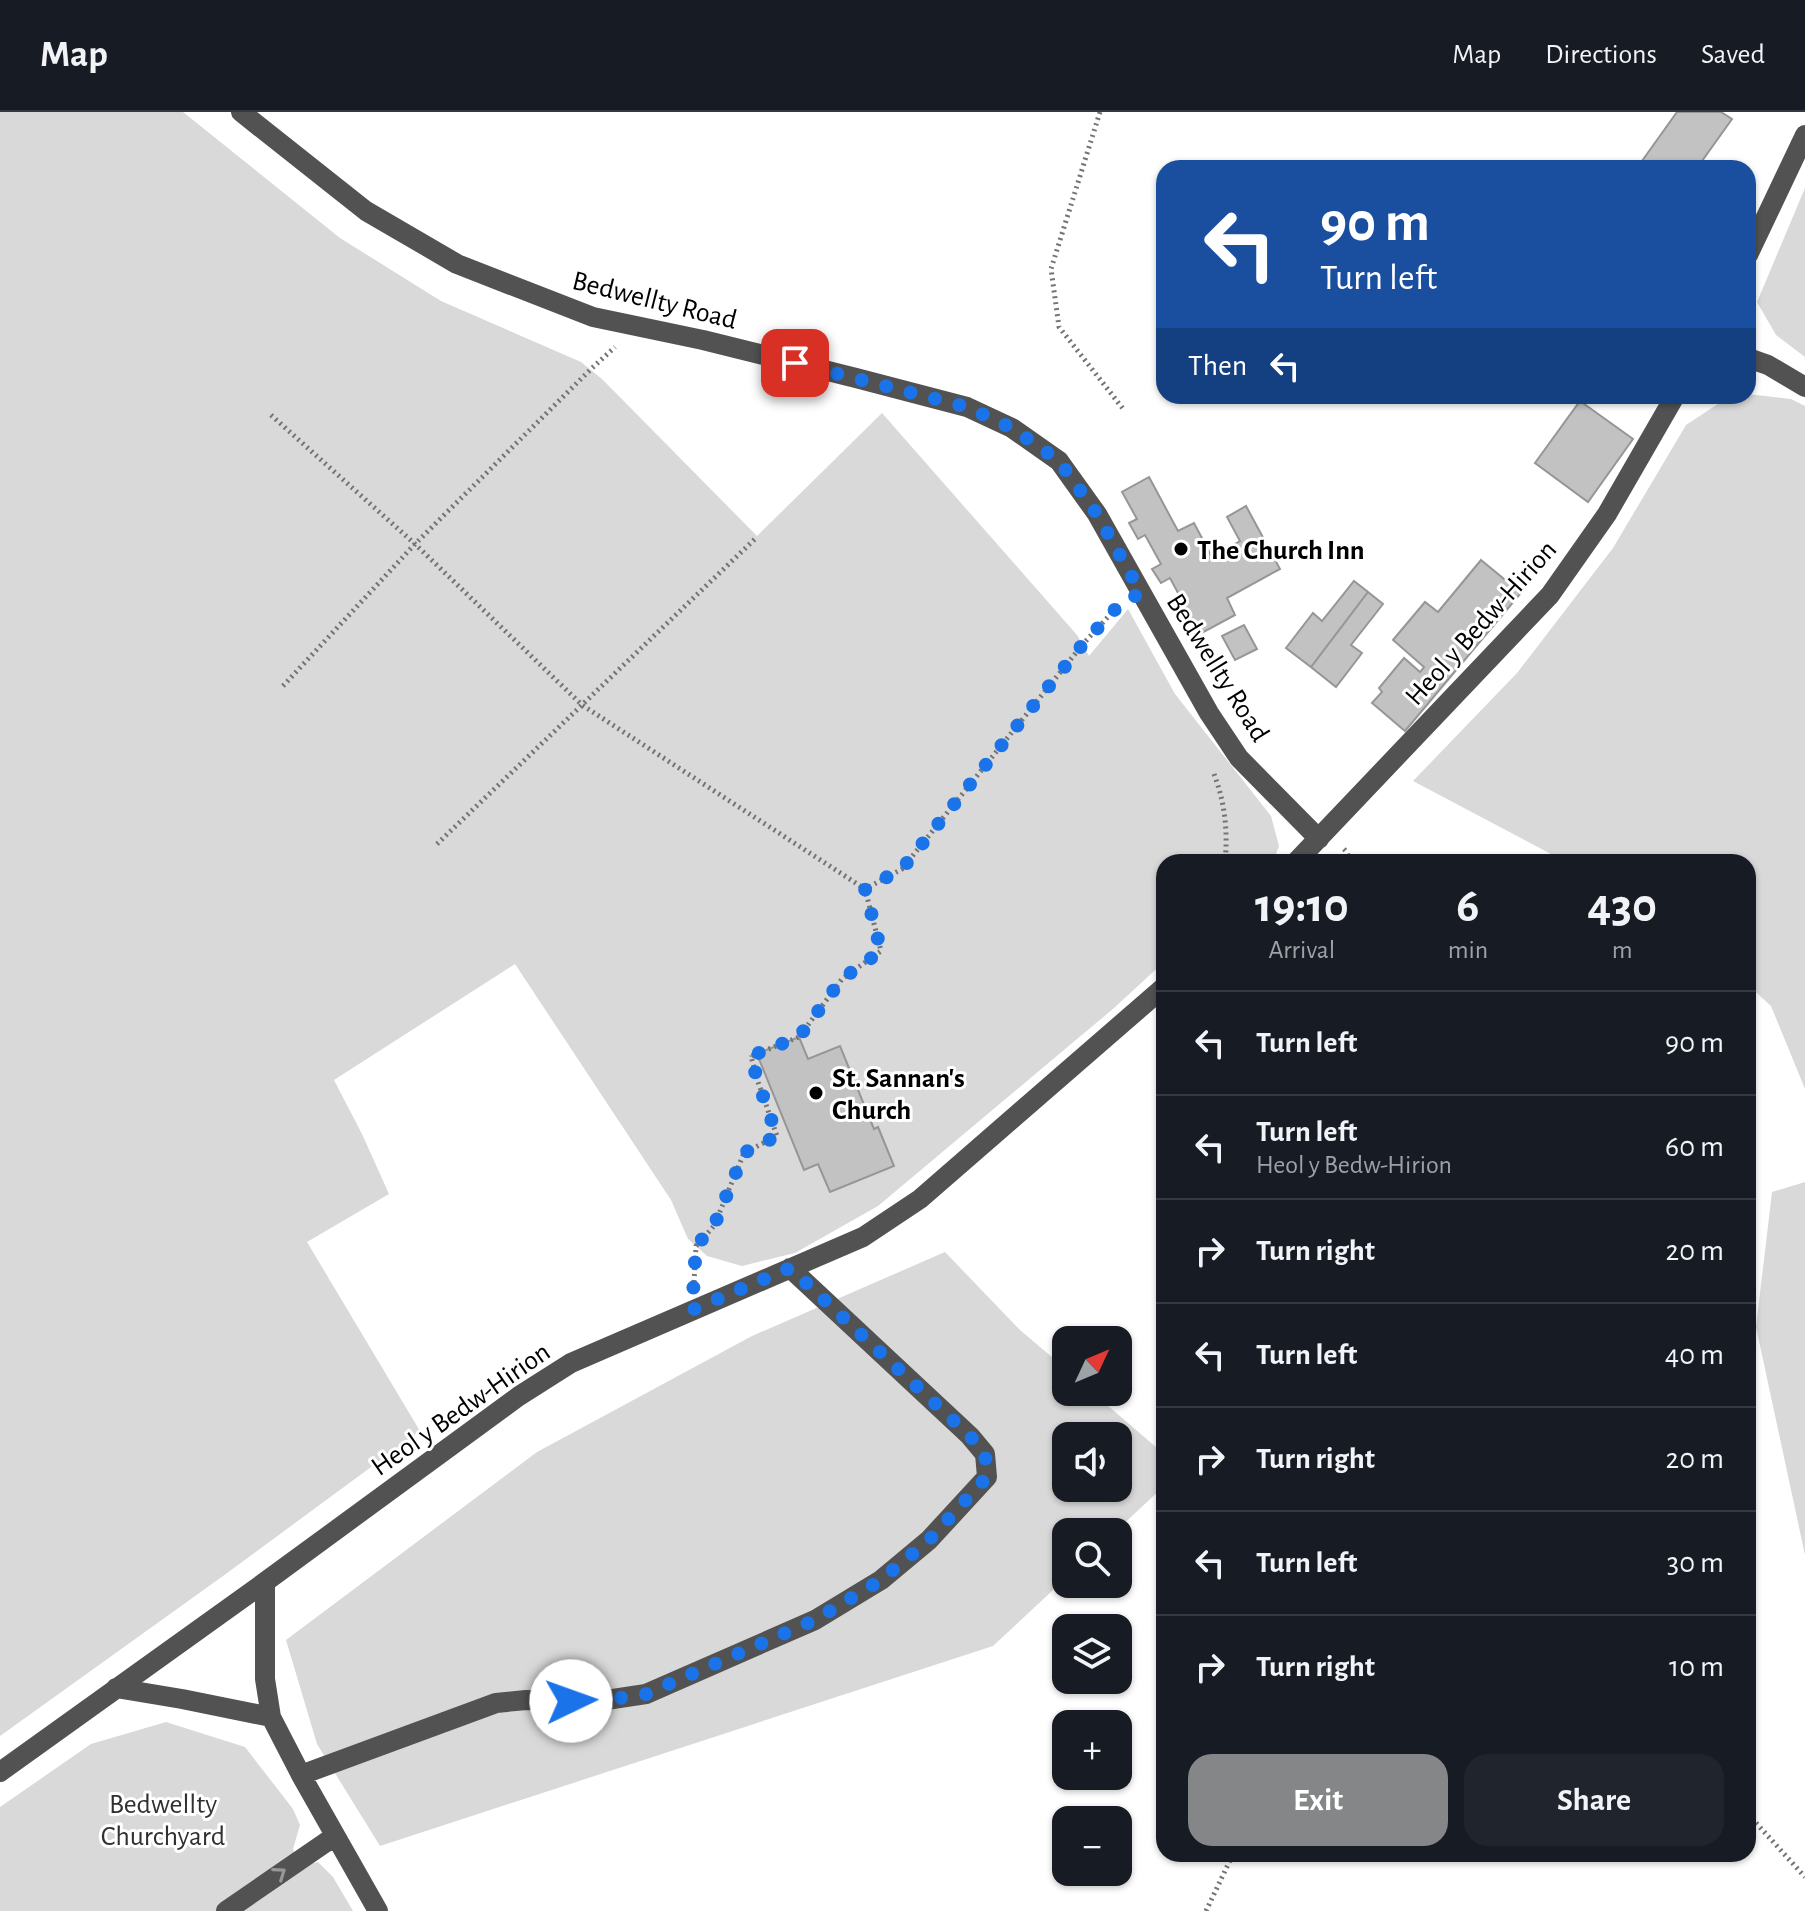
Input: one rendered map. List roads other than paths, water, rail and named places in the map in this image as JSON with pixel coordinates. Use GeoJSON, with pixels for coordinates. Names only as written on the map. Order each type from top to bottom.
{"type":"FeatureCollection","features":[{"type":"Feature","properties":{"kind":"street","name":"Bedwellty Road"},"geometry":{"type":"LineString","coordinates":[[241,112],[366,211],[457,264],[593,317],[703,340],[967,407],[1012,428],[1059,461],[1097,514],[1209,713],[1239,758],[1319,839]]}},
{"type":"Feature","properties":{"kind":"street"},"geometry":{"type":"LineString","coordinates":[[1756,238],[1805,135]]}},
{"type":"Feature","properties":{"kind":"street"},"geometry":{"type":"LineString","coordinates":[[1756,361],[1805,387]]}},
{"type":"Feature","properties":{"kind":"street","name":"Heol y Bedw-Hirion"},"geometry":{"type":"LineString","coordinates":[[1304,854],[1550,595],[1607,514],[1670,404]]}},
{"type":"Feature","properties":{"kind":"street","name":"Heol y Bedw-Hirion"},"geometry":{"type":"LineString","coordinates":[[0,1772],[519,1396],[571,1363],[863,1237],[920,1199],[1156,994]]}},
{"type":"Feature","properties":{"kind":"street"},"geometry":{"type":"LineString","coordinates":[[301,1775],[496,1703],[526,1700],[593,1702],[646,1694],[815,1620],[881,1580],[929,1540],[987,1477],[985,1454],[970,1436],[790,1268]]}},
{"type":"Feature","properties":{"kind":"street"},"geometry":{"type":"LineString","coordinates":[[265,1582],[265,1679],[271,1717],[378,1911]]}},
{"type":"Feature","properties":{"kind":"street"},"geometry":{"type":"LineString","coordinates":[[116,1688],[271,1717]]}},
{"type":"Feature","properties":{"kind":"street"},"geometry":{"type":"LineString","coordinates":[[226,1911],[335,1836]]}},
{"type":"Feature","properties":{"kind":"place","name":"The Church Inn"},"geometry":{"type":"Point","coordinates":[1181,549]}},
{"type":"Feature","properties":{"kind":"place","name":"St. Sannan's Church"},"geometry":{"type":"Point","coordinates":[816,1093]}},
{"type":"Feature","properties":{"kind":"park label","name":"Bedwellty Churchyard"},"geometry":{"type":"Point","coordinates":[163,1819]}}]}
